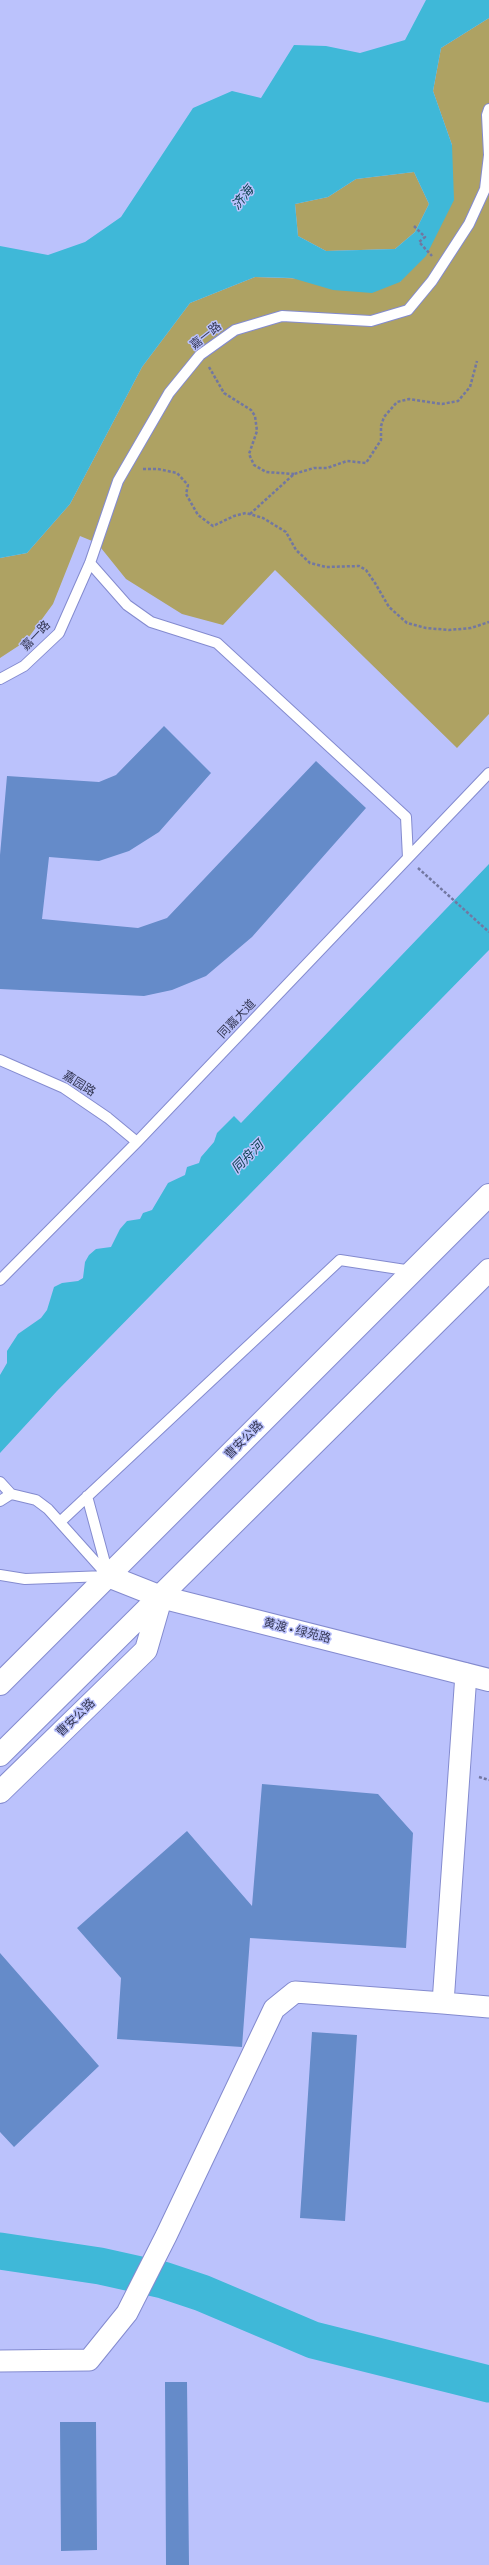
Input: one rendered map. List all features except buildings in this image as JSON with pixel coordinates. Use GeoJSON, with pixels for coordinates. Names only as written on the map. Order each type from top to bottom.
{"type":"FeatureCollection","features":[{"type":"Feature","properties":{"kind":"main road","name":"曹安公路"},"geometry":{"type":"LineString","coordinates":[[0,1684],[489,1195]]}},
{"type":"Feature","properties":{"kind":"main road","name":"曹安公路"},"geometry":{"type":"LineString","coordinates":[[0,1755],[489,1270]]}},
{"type":"Feature","properties":{"kind":"main road","name":"黄渡 • 绿苑路"},"geometry":{"type":"LineString","coordinates":[[108,1576],[161,1597],[489,1680]]}},
{"type":"Feature","properties":{"kind":"main road","name":"曹安公路"},"geometry":{"type":"LineString","coordinates":[[0,1792],[146,1650],[161,1597]]}},
{"type":"Feature","properties":{"kind":"street"},"geometry":{"type":"LineString","coordinates":[[443,2003],[466,1674]]}},
{"type":"Feature","properties":{"kind":"street"},"geometry":{"type":"LineString","coordinates":[[0,2361],[89,2360],[127,2313],[166,2236],[274,2008],[295,1992],[489,2007]]}},
{"type":"Feature","properties":{"kind":"lane","name":"嘉一路"},"geometry":{"type":"LineString","coordinates":[[0,679],[24,666],[59,633],[90,563],[118,481],[169,393],[200,356],[235,330],[282,316],[371,321],[408,310],[432,281],[470,224],[485,189],[489,155],[487,115],[489,109]]}},
{"type":"Feature","properties":{"kind":"lane"},"geometry":{"type":"LineString","coordinates":[[90,563],[127,606],[151,622],[217,644],[406,817],[408,858]]}},
{"type":"Feature","properties":{"kind":"lane","name":"同嘉大道"},"geometry":{"type":"LineString","coordinates":[[0,1280],[137,1142],[489,773]]}},
{"type":"Feature","properties":{"kind":"lane","name":"嘉园路"},"geometry":{"type":"LineString","coordinates":[[0,1060],[64,1088],[108,1118],[137,1142]]}},
{"type":"Feature","properties":{"kind":"lane"},"geometry":{"type":"LineString","coordinates":[[60,1522],[340,1260],[413,1271]]}},
{"type":"Feature","properties":{"kind":"lane"},"geometry":{"type":"LineString","coordinates":[[0,1482],[11,1494],[36,1500],[60,1522],[108,1576]]}},
{"type":"Feature","properties":{"kind":"lane"},"geometry":{"type":"LineString","coordinates":[[0,1501],[11,1494]]}},
{"type":"Feature","properties":{"kind":"lane"},"geometry":{"type":"LineString","coordinates":[[87,1496],[108,1576]]}},
{"type":"Feature","properties":{"kind":"lane"},"geometry":{"type":"LineString","coordinates":[[0,1575],[25,1579],[108,1576]]}},
{"type":"Feature","properties":{"kind":"path"},"geometry":{"type":"LineString","coordinates":[[414,226],[425,237],[419,242],[431,255]]}},
{"type":"Feature","properties":{"kind":"path"},"geometry":{"type":"LineString","coordinates":[[200,356],[224,393],[250,410],[255,416],[257,432],[249,454],[254,465],[259,470],[275,474],[294,474],[347,461],[366,463],[381,440],[381,426],[384,417],[397,402],[409,399],[442,404],[458,401],[470,387],[477,361]]}},
{"type":"Feature","properties":{"kind":"path"},"geometry":{"type":"LineString","coordinates":[[124,470],[158,469],[177,473],[188,485],[186,494],[198,516],[213,526],[234,516],[250,514],[263,518],[286,532],[296,550],[310,563],[326,566],[359,566],[366,570],[389,607],[407,623],[426,628],[449,630],[471,628],[489,622]]}},
{"type":"Feature","properties":{"kind":"path"},"geometry":{"type":"LineString","coordinates":[[250,514],[294,474]]}},
{"type":"Feature","properties":{"kind":"path"},"geometry":{"type":"LineString","coordinates":[[408,858],[489,932]]}},
{"type":"Feature","properties":{"kind":"shaded area"},"geometry":{"type":"Polygon","coordinates":[[[489,18],[489,714],[457,748],[275,570],[223,625],[182,614],[126,579],[97,543],[80,536],[53,604],[26,641],[0,658],[0,558],[27,553],[70,504],[142,367],[190,303],[255,277],[400,282],[452,145],[433,91],[441,48],[489,18]]]}},
{"type":"Feature","properties":{"kind":"shaded area"},"geometry":{"type":"Polygon","coordinates":[[[414,172],[429,204],[415,232],[395,249],[326,251],[298,236],[295,204],[328,197],[356,179],[414,172]]]}},
{"type":"Feature","properties":{"kind":"water","name":"济海"},"geometry":{"type":"Polygon","coordinates":[[[426,0],[489,0],[489,18],[441,48],[433,91],[452,145],[454,200],[426,256],[400,282],[372,293],[333,290],[292,278],[255,277],[190,303],[142,367],[70,504],[27,553],[0,558],[0,246],[48,255],[85,242],[121,217],[193,108],[232,91],[261,98],[294,45],[326,46],[360,53],[405,40],[426,0]],[[414,172],[356,179],[328,197],[295,204],[298,236],[326,251],[395,249],[415,232],[429,204],[414,172]]]}},
{"type":"Feature","properties":{"kind":"water","name":"同舟河"},"geometry":{"type":"Polygon","coordinates":[[[489,864],[489,950],[57,1391],[0,1453],[0,1375],[7,1363],[7,1351],[18,1334],[41,1318],[47,1310],[54,1287],[62,1283],[78,1281],[83,1278],[85,1262],[89,1255],[96,1249],[111,1247],[120,1229],[127,1221],[140,1219],[143,1213],[152,1210],[168,1183],[185,1175],[187,1167],[199,1163],[201,1157],[214,1142],[217,1133],[234,1116],[241,1123],[489,864]]]}},
{"type":"Feature","properties":{"kind":"waterway"},"geometry":{"type":"LineString","coordinates":[[0,2251],[100,2266],[163,2280],[202,2293],[313,2340],[489,2384]]}}]}
